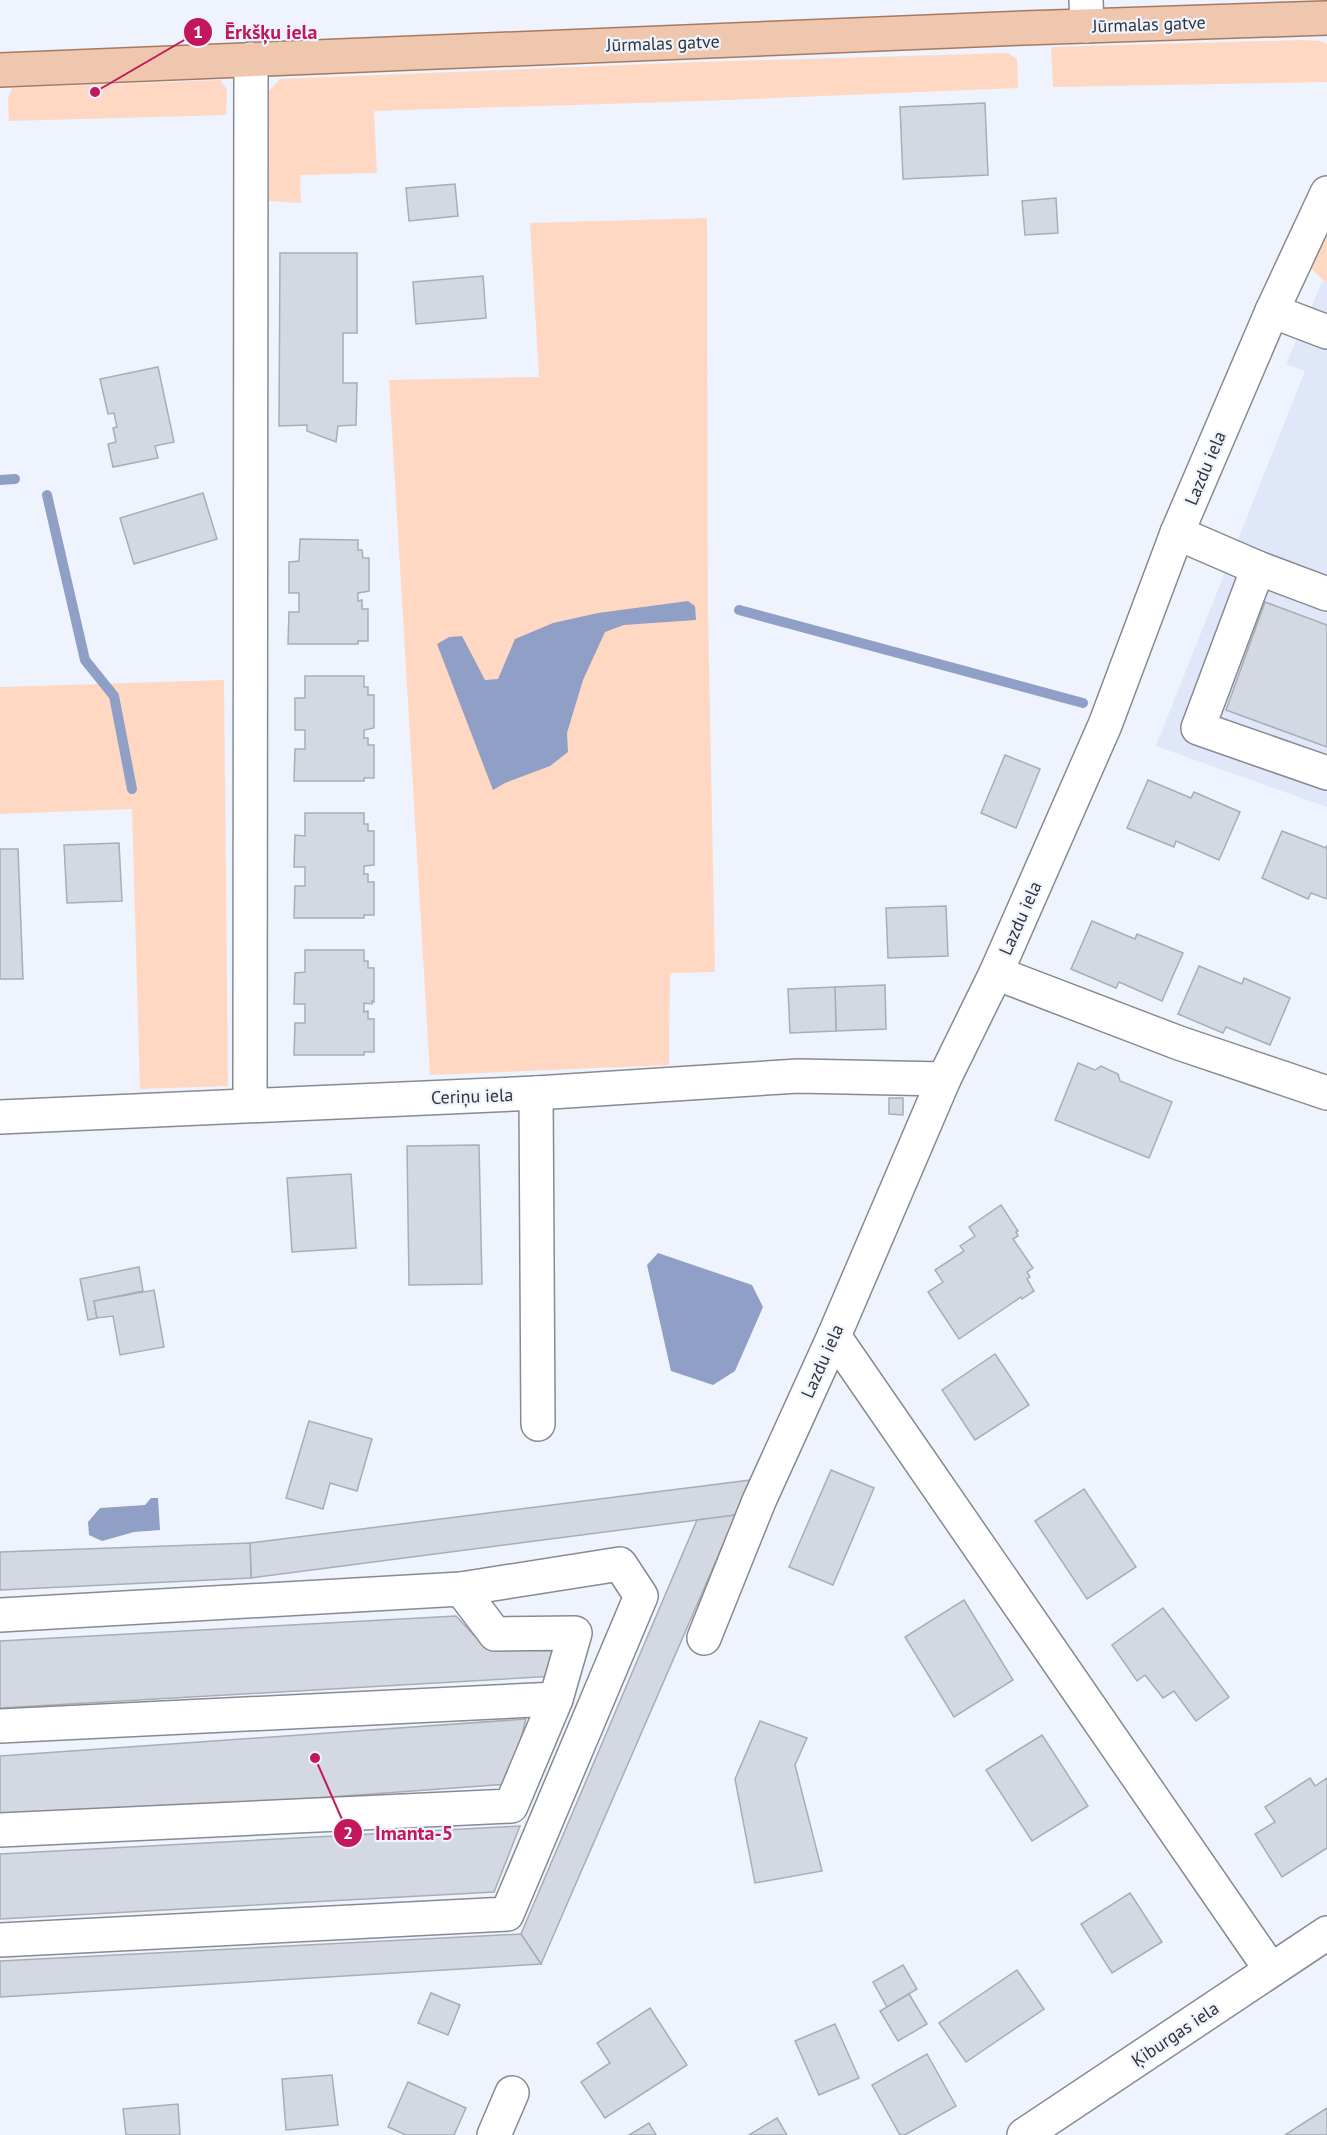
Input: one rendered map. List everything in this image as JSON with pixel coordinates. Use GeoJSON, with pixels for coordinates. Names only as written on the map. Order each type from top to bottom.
{"type":"FeatureCollection","features":[{"type":"Feature","properties":{"kind":"main road","name":"Jūrmalas gatve"},"geometry":{"type":"LineString","coordinates":[[0,70],[251,59],[1087,13],[1327,18]]}},
{"type":"Feature","properties":{"kind":"street"},"geometry":{"type":"LineString","coordinates":[[250,1105],[251,59]]}},
{"type":"Feature","properties":{"kind":"street","name":"Lazdu iela"},"geometry":{"type":"LineString","coordinates":[[704,1638],[759,1501],[834,1336],[944,1079],[996,973],[1105,725],[1177,533],[1272,311],[1327,194]]}},
{"type":"Feature","properties":{"kind":"street"},"geometry":{"type":"LineString","coordinates":[[1272,311],[1327,332]]}},
{"type":"Feature","properties":{"kind":"street"},"geometry":{"type":"LineString","coordinates":[[1177,533],[1257,568],[1327,594]]}},
{"type":"Feature","properties":{"kind":"street"},"geometry":{"type":"LineString","coordinates":[[1257,568],[1198,728],[1327,773]]}},
{"type":"Feature","properties":{"kind":"street"},"geometry":{"type":"LineString","coordinates":[[996,973],[1179,1043],[1327,1093]]}},
{"type":"Feature","properties":{"kind":"street","name":"Ceriņu iela"},"geometry":{"type":"LineString","coordinates":[[0,1117],[536,1093],[798,1076],[944,1079]]}},
{"type":"Feature","properties":{"kind":"street"},"geometry":{"type":"LineString","coordinates":[[536,1093],[538,1424]]}},
{"type":"Feature","properties":{"kind":"street"},"geometry":{"type":"LineString","coordinates":[[834,1336],[1271,1970]]}},
{"type":"Feature","properties":{"kind":"street"},"geometry":{"type":"LineString","coordinates":[[0,1616],[461,1589],[620,1564],[641,1596],[507,1914],[0,1940]]}},
{"type":"Feature","properties":{"kind":"street"},"geometry":{"type":"LineString","coordinates":[[0,1830],[511,1806],[556,1699],[574,1633],[495,1634],[461,1589]]}},
{"type":"Feature","properties":{"kind":"street"},"geometry":{"type":"LineString","coordinates":[[0,1726],[556,1699]]}},
{"type":"Feature","properties":{"kind":"street","name":"Ķiburgas iela"},"geometry":{"type":"LineString","coordinates":[[1024,2135],[1327,1933]]}},
{"type":"Feature","properties":{"kind":"street"},"geometry":{"type":"LineString","coordinates":[[494,2135],[512,2093]]}},
{"type":"Feature","properties":{"kind":"shaded area"},"geometry":{"type":"Polygon","coordinates":[[[1320,41],[1327,44],[1327,82],[1053,87],[1051,47],[1320,41]]]}},
{"type":"Feature","properties":{"kind":"shaded area"},"geometry":{"type":"Polygon","coordinates":[[[1008,53],[1017,59],[1018,88],[374,111],[377,173],[300,175],[301,203],[269,201],[269,91],[280,79],[699,62],[1008,53]]]}},
{"type":"Feature","properties":{"kind":"shaded area"},"geometry":{"type":"Polygon","coordinates":[[[220,80],[227,90],[226,115],[9,121],[8,98],[12,88],[220,80]]]}},
{"type":"Feature","properties":{"kind":"shaded area"},"geometry":{"type":"Polygon","coordinates":[[[707,218],[708,613],[715,972],[670,973],[669,1065],[430,1075],[389,380],[539,377],[530,223],[707,218]]]}},
{"type":"Feature","properties":{"kind":"shaded area"},"geometry":{"type":"Polygon","coordinates":[[[1327,227],[1327,282],[1309,266],[1327,227]]]}},
{"type":"Feature","properties":{"kind":"shaded area"},"geometry":{"type":"Polygon","coordinates":[[[1323,280],[1327,282],[1327,807],[1156,746],[1305,371],[1286,364],[1323,280]]]}},
{"type":"Feature","properties":{"kind":"shaded area"},"geometry":{"type":"Polygon","coordinates":[[[224,680],[228,1086],[140,1089],[132,809],[0,814],[0,687],[224,680]]]}},
{"type":"Feature","properties":{"kind":"water"},"geometry":{"type":"Polygon","coordinates":[[[688,601],[695,606],[696,620],[624,625],[605,632],[583,680],[567,733],[568,752],[550,766],[493,790],[437,644],[449,637],[462,636],[485,680],[498,679],[515,639],[553,623],[598,613],[688,601]]]}},
{"type":"Feature","properties":{"kind":"water"},"geometry":{"type":"Polygon","coordinates":[[[658,1253],[752,1285],[763,1307],[735,1371],[713,1385],[671,1371],[647,1265],[658,1253]]]}},
{"type":"Feature","properties":{"kind":"water"},"geometry":{"type":"Polygon","coordinates":[[[151,1498],[158,1498],[160,1530],[134,1532],[102,1541],[89,1535],[88,1522],[100,1508],[145,1505],[151,1498]]]}},
{"type":"Feature","properties":{"kind":"building"},"geometry":{"type":"Polygon","coordinates":[[[985,103],[988,175],[903,179],[900,107],[985,103]]]}},
{"type":"Feature","properties":{"kind":"building"},"geometry":{"type":"Polygon","coordinates":[[[455,184],[458,216],[409,221],[406,188],[455,184]]]}},
{"type":"Feature","properties":{"kind":"building"},"geometry":{"type":"Polygon","coordinates":[[[1056,198],[1058,233],[1025,235],[1022,201],[1056,198]]]}},
{"type":"Feature","properties":{"kind":"building"},"geometry":{"type":"Polygon","coordinates":[[[280,253],[357,253],[357,333],[343,333],[343,383],[357,383],[356,425],[338,426],[336,442],[307,431],[307,425],[279,426],[280,253]]]}},
{"type":"Feature","properties":{"kind":"building"},"geometry":{"type":"Polygon","coordinates":[[[483,276],[486,318],[416,324],[413,282],[483,276]]]}},
{"type":"Feature","properties":{"kind":"building"},"geometry":{"type":"Polygon","coordinates":[[[158,367],[174,442],[155,446],[158,458],[113,467],[108,444],[116,442],[113,428],[117,427],[114,413],[108,414],[100,379],[158,367]]]}},
{"type":"Feature","properties":{"kind":"building"},"geometry":{"type":"Polygon","coordinates":[[[203,493],[217,539],[134,564],[120,518],[203,493]]]}},
{"type":"Feature","properties":{"kind":"building"},"geometry":{"type":"Polygon","coordinates":[[[300,539],[358,540],[358,550],[362,550],[363,558],[369,558],[369,591],[358,593],[358,601],[362,600],[362,609],[368,609],[368,641],[358,641],[358,644],[288,644],[289,612],[299,612],[299,593],[289,593],[289,562],[299,561],[300,539]]]}},
{"type":"Feature","properties":{"kind":"building"},"geometry":{"type":"Polygon","coordinates":[[[1265,602],[1327,625],[1327,747],[1226,710],[1265,602]]]}},
{"type":"Feature","properties":{"kind":"building"},"geometry":{"type":"Polygon","coordinates":[[[305,676],[364,676],[364,687],[368,687],[368,695],[374,695],[374,728],[364,730],[364,738],[368,738],[368,745],[374,745],[374,778],[364,778],[364,781],[294,781],[295,749],[305,749],[305,730],[295,730],[295,698],[305,698],[305,676]]]}},
{"type":"Feature","properties":{"kind":"building"},"geometry":{"type":"Polygon","coordinates":[[[1005,755],[1040,769],[1016,828],[981,813],[1005,755]]]}},
{"type":"Feature","properties":{"kind":"building"},"geometry":{"type":"Polygon","coordinates":[[[1148,780],[1191,798],[1194,792],[1240,812],[1219,860],[1176,841],[1174,847],[1127,828],[1148,780]]]}},
{"type":"Feature","properties":{"kind":"building"},"geometry":{"type":"Polygon","coordinates":[[[305,813],[364,813],[364,824],[368,824],[368,831],[374,831],[374,865],[364,866],[364,874],[368,874],[368,882],[374,882],[374,915],[364,915],[364,918],[294,918],[295,886],[305,886],[305,867],[294,867],[295,835],[305,836],[305,813]]]}},
{"type":"Feature","properties":{"kind":"building"},"geometry":{"type":"Polygon","coordinates":[[[1282,831],[1326,848],[1327,845],[1327,899],[1311,893],[1308,899],[1262,878],[1282,831]]]}},
{"type":"Feature","properties":{"kind":"building"},"geometry":{"type":"Polygon","coordinates":[[[119,843],[122,901],[67,903],[64,845],[119,843]]]}},
{"type":"Feature","properties":{"kind":"building"},"geometry":{"type":"Polygon","coordinates":[[[0,849],[18,849],[23,979],[0,979],[0,849]]]}},
{"type":"Feature","properties":{"kind":"building"},"geometry":{"type":"Polygon","coordinates":[[[946,906],[948,956],[888,958],[886,908],[946,906]]]}},
{"type":"Feature","properties":{"kind":"building"},"geometry":{"type":"Polygon","coordinates":[[[1092,921],[1135,939],[1137,934],[1183,953],[1162,1001],[1119,982],[1116,988],[1071,969],[1092,921]]]}},
{"type":"Feature","properties":{"kind":"building"},"geometry":{"type":"Polygon","coordinates":[[[305,950],[364,950],[364,961],[368,961],[368,968],[374,968],[374,1002],[364,1003],[364,1012],[368,1011],[368,1019],[374,1019],[374,1052],[364,1052],[364,1055],[294,1055],[295,1023],[305,1023],[305,1004],[294,1004],[295,973],[305,972],[305,950]]]}},
{"type":"Feature","properties":{"kind":"building"},"geometry":{"type":"Polygon","coordinates":[[[1199,966],[1242,984],[1244,978],[1290,998],[1270,1045],[1226,1027],[1223,1033],[1178,1014],[1199,966]]]}},
{"type":"Feature","properties":{"kind":"building"},"geometry":{"type":"Polygon","coordinates":[[[885,985],[886,1029],[836,1031],[835,987],[885,985]]]}},
{"type":"Feature","properties":{"kind":"building"},"geometry":{"type":"Polygon","coordinates":[[[835,987],[836,1031],[790,1033],[788,989],[835,987]]]}},
{"type":"Feature","properties":{"kind":"building"},"geometry":{"type":"Polygon","coordinates":[[[1078,1063],[1095,1070],[1101,1066],[1118,1074],[1120,1081],[1172,1102],[1149,1158],[1055,1120],[1078,1063]]]}},
{"type":"Feature","properties":{"kind":"building"},"geometry":{"type":"Polygon","coordinates":[[[889,1098],[903,1098],[903,1115],[889,1114],[889,1098]]]}},
{"type":"Feature","properties":{"kind":"building"},"geometry":{"type":"Polygon","coordinates":[[[479,1145],[482,1284],[409,1285],[407,1146],[479,1145]]]}},
{"type":"Feature","properties":{"kind":"building"},"geometry":{"type":"Polygon","coordinates":[[[351,1174],[356,1248],[292,1252],[287,1178],[351,1174]]]}},
{"type":"Feature","properties":{"kind":"building"},"geometry":{"type":"Polygon","coordinates":[[[1001,1205],[1018,1231],[1016,1232],[1018,1236],[1013,1239],[1033,1268],[1027,1272],[1030,1277],[1027,1279],[1034,1291],[1022,1299],[1021,1297],[959,1339],[928,1292],[943,1282],[935,1270],[964,1251],[960,1246],[975,1236],[969,1227],[1001,1205]]]}},
{"type":"Feature","properties":{"kind":"building"},"geometry":{"type":"Polygon","coordinates":[[[139,1267],[143,1291],[94,1301],[97,1318],[88,1320],[80,1279],[139,1267]]]}},
{"type":"Feature","properties":{"kind":"building"},"geometry":{"type":"Polygon","coordinates":[[[154,1290],[164,1347],[120,1355],[113,1316],[97,1318],[94,1301],[154,1290]]]}},
{"type":"Feature","properties":{"kind":"building"},"geometry":{"type":"Polygon","coordinates":[[[995,1354],[1029,1405],[975,1440],[942,1390],[995,1354]]]}},
{"type":"Feature","properties":{"kind":"building"},"geometry":{"type":"Polygon","coordinates":[[[309,1421],[372,1439],[357,1491],[330,1483],[323,1509],[286,1498],[309,1421]]]}},
{"type":"Feature","properties":{"kind":"building"},"geometry":{"type":"Polygon","coordinates":[[[831,1470],[874,1488],[833,1585],[789,1567],[831,1470]]]}},
{"type":"Feature","properties":{"kind":"building"},"geometry":{"type":"Polygon","coordinates":[[[751,1480],[736,1515],[251,1578],[250,1543],[751,1480]]]}},
{"type":"Feature","properties":{"kind":"building"},"geometry":{"type":"Polygon","coordinates":[[[1084,1489],[1136,1567],[1087,1599],[1035,1521],[1084,1489]]]}},
{"type":"Feature","properties":{"kind":"building"},"geometry":{"type":"Polygon","coordinates":[[[736,1515],[541,1964],[521,1934],[697,1520],[736,1515]]]}},
{"type":"Feature","properties":{"kind":"building"},"geometry":{"type":"Polygon","coordinates":[[[250,1543],[251,1578],[0,1590],[0,1552],[250,1543]]]}},
{"type":"Feature","properties":{"kind":"building"},"geometry":{"type":"Polygon","coordinates":[[[964,1600],[1013,1680],[954,1717],[905,1637],[964,1600]]]}},
{"type":"Feature","properties":{"kind":"building"},"geometry":{"type":"Polygon","coordinates":[[[1163,1608],[1229,1697],[1196,1721],[1174,1691],[1163,1698],[1145,1675],[1137,1681],[1112,1645],[1163,1608]]]}},
{"type":"Feature","properties":{"kind":"building"},"geometry":{"type":"Polygon","coordinates":[[[456,1616],[484,1646],[557,1643],[556,1676],[0,1708],[0,1641],[456,1616]]]}},
{"type":"Feature","properties":{"kind":"building"},"geometry":{"type":"Polygon","coordinates":[[[526,1719],[509,1784],[0,1821],[0,1756],[526,1719]]]}},
{"type":"Feature","properties":{"kind":"building"},"geometry":{"type":"Polygon","coordinates":[[[760,1721],[807,1738],[795,1765],[822,1871],[755,1883],[735,1779],[760,1721]]]}},
{"type":"Feature","properties":{"kind":"building"},"geometry":{"type":"Polygon","coordinates":[[[1042,1735],[1088,1806],[1032,1841],[986,1770],[1042,1735]]]}},
{"type":"Feature","properties":{"kind":"building"},"geometry":{"type":"Polygon","coordinates":[[[1310,1778],[1315,1786],[1327,1778],[1327,1848],[1282,1877],[1255,1834],[1275,1822],[1265,1807],[1310,1778]]]}},
{"type":"Feature","properties":{"kind":"building"},"geometry":{"type":"Polygon","coordinates":[[[520,1826],[494,1892],[0,1919],[0,1854],[520,1826]]]}},
{"type":"Feature","properties":{"kind":"building"},"geometry":{"type":"Polygon","coordinates":[[[1130,1893],[1162,1942],[1112,1973],[1081,1924],[1130,1893]]]}},
{"type":"Feature","properties":{"kind":"building"},"geometry":{"type":"Polygon","coordinates":[[[521,1934],[541,1964],[0,1997],[0,1961],[521,1934]]]}},
{"type":"Feature","properties":{"kind":"building"},"geometry":{"type":"Polygon","coordinates":[[[903,1965],[917,1989],[887,2007],[873,1982],[903,1965]]]}},
{"type":"Feature","properties":{"kind":"building"},"geometry":{"type":"Polygon","coordinates":[[[1017,1970],[1044,2009],[966,2062],[939,2023],[1017,1970]]]}},
{"type":"Feature","properties":{"kind":"building"},"geometry":{"type":"Polygon","coordinates":[[[431,1993],[460,2005],[448,2035],[418,2023],[431,1993]]]}},
{"type":"Feature","properties":{"kind":"building"},"geometry":{"type":"Polygon","coordinates":[[[909,1994],[927,2024],[898,2041],[880,2011],[909,1994]]]}},
{"type":"Feature","properties":{"kind":"building"},"geometry":{"type":"Polygon","coordinates":[[[650,2008],[687,2065],[605,2118],[581,2082],[610,2063],[597,2043],[650,2008]]]}},
{"type":"Feature","properties":{"kind":"building"},"geometry":{"type":"Polygon","coordinates":[[[835,2024],[859,2078],[819,2095],[795,2041],[835,2024]]]}},
{"type":"Feature","properties":{"kind":"building"},"geometry":{"type":"Polygon","coordinates":[[[927,2054],[956,2106],[905,2135],[900,2135],[872,2085],[927,2054]]]}},
{"type":"Feature","properties":{"kind":"building"},"geometry":{"type":"Polygon","coordinates":[[[332,2075],[338,2125],[286,2130],[282,2079],[332,2075]]]}},
{"type":"Feature","properties":{"kind":"building"},"geometry":{"type":"Polygon","coordinates":[[[408,2082],[466,2108],[454,2135],[406,2135],[388,2127],[408,2082]]]}},
{"type":"Feature","properties":{"kind":"building"},"geometry":{"type":"Polygon","coordinates":[[[178,2104],[180,2135],[126,2135],[123,2109],[178,2104]]]}},
{"type":"Feature","properties":{"kind":"building"},"geometry":{"type":"Polygon","coordinates":[[[1327,2108],[1327,2135],[1285,2135],[1327,2108]]]}},
{"type":"Feature","properties":{"kind":"building"},"geometry":{"type":"Polygon","coordinates":[[[777,2118],[787,2135],[749,2135],[777,2118]]]}},
{"type":"Feature","properties":{"kind":"building"},"geometry":{"type":"Polygon","coordinates":[[[649,2123],[656,2135],[629,2135],[649,2123]]]}},
{"type":"Feature","properties":{"kind":"waterway"},"geometry":{"type":"LineString","coordinates":[[0,480],[15,479]]}},
{"type":"Feature","properties":{"kind":"waterway"},"geometry":{"type":"LineString","coordinates":[[47,495],[85,660],[114,696],[132,789]]}},
{"type":"Feature","properties":{"kind":"waterway"},"geometry":{"type":"LineString","coordinates":[[739,610],[1083,703]]}},
{"type":"Feature","properties":{"kind":"place","name":"Ērkšķu iela"},"geometry":{"type":"Point","coordinates":[95,92]}},
{"type":"Feature","properties":{"kind":"place","name":"Imanta-5"},"geometry":{"type":"Point","coordinates":[315,1758]}}]}
